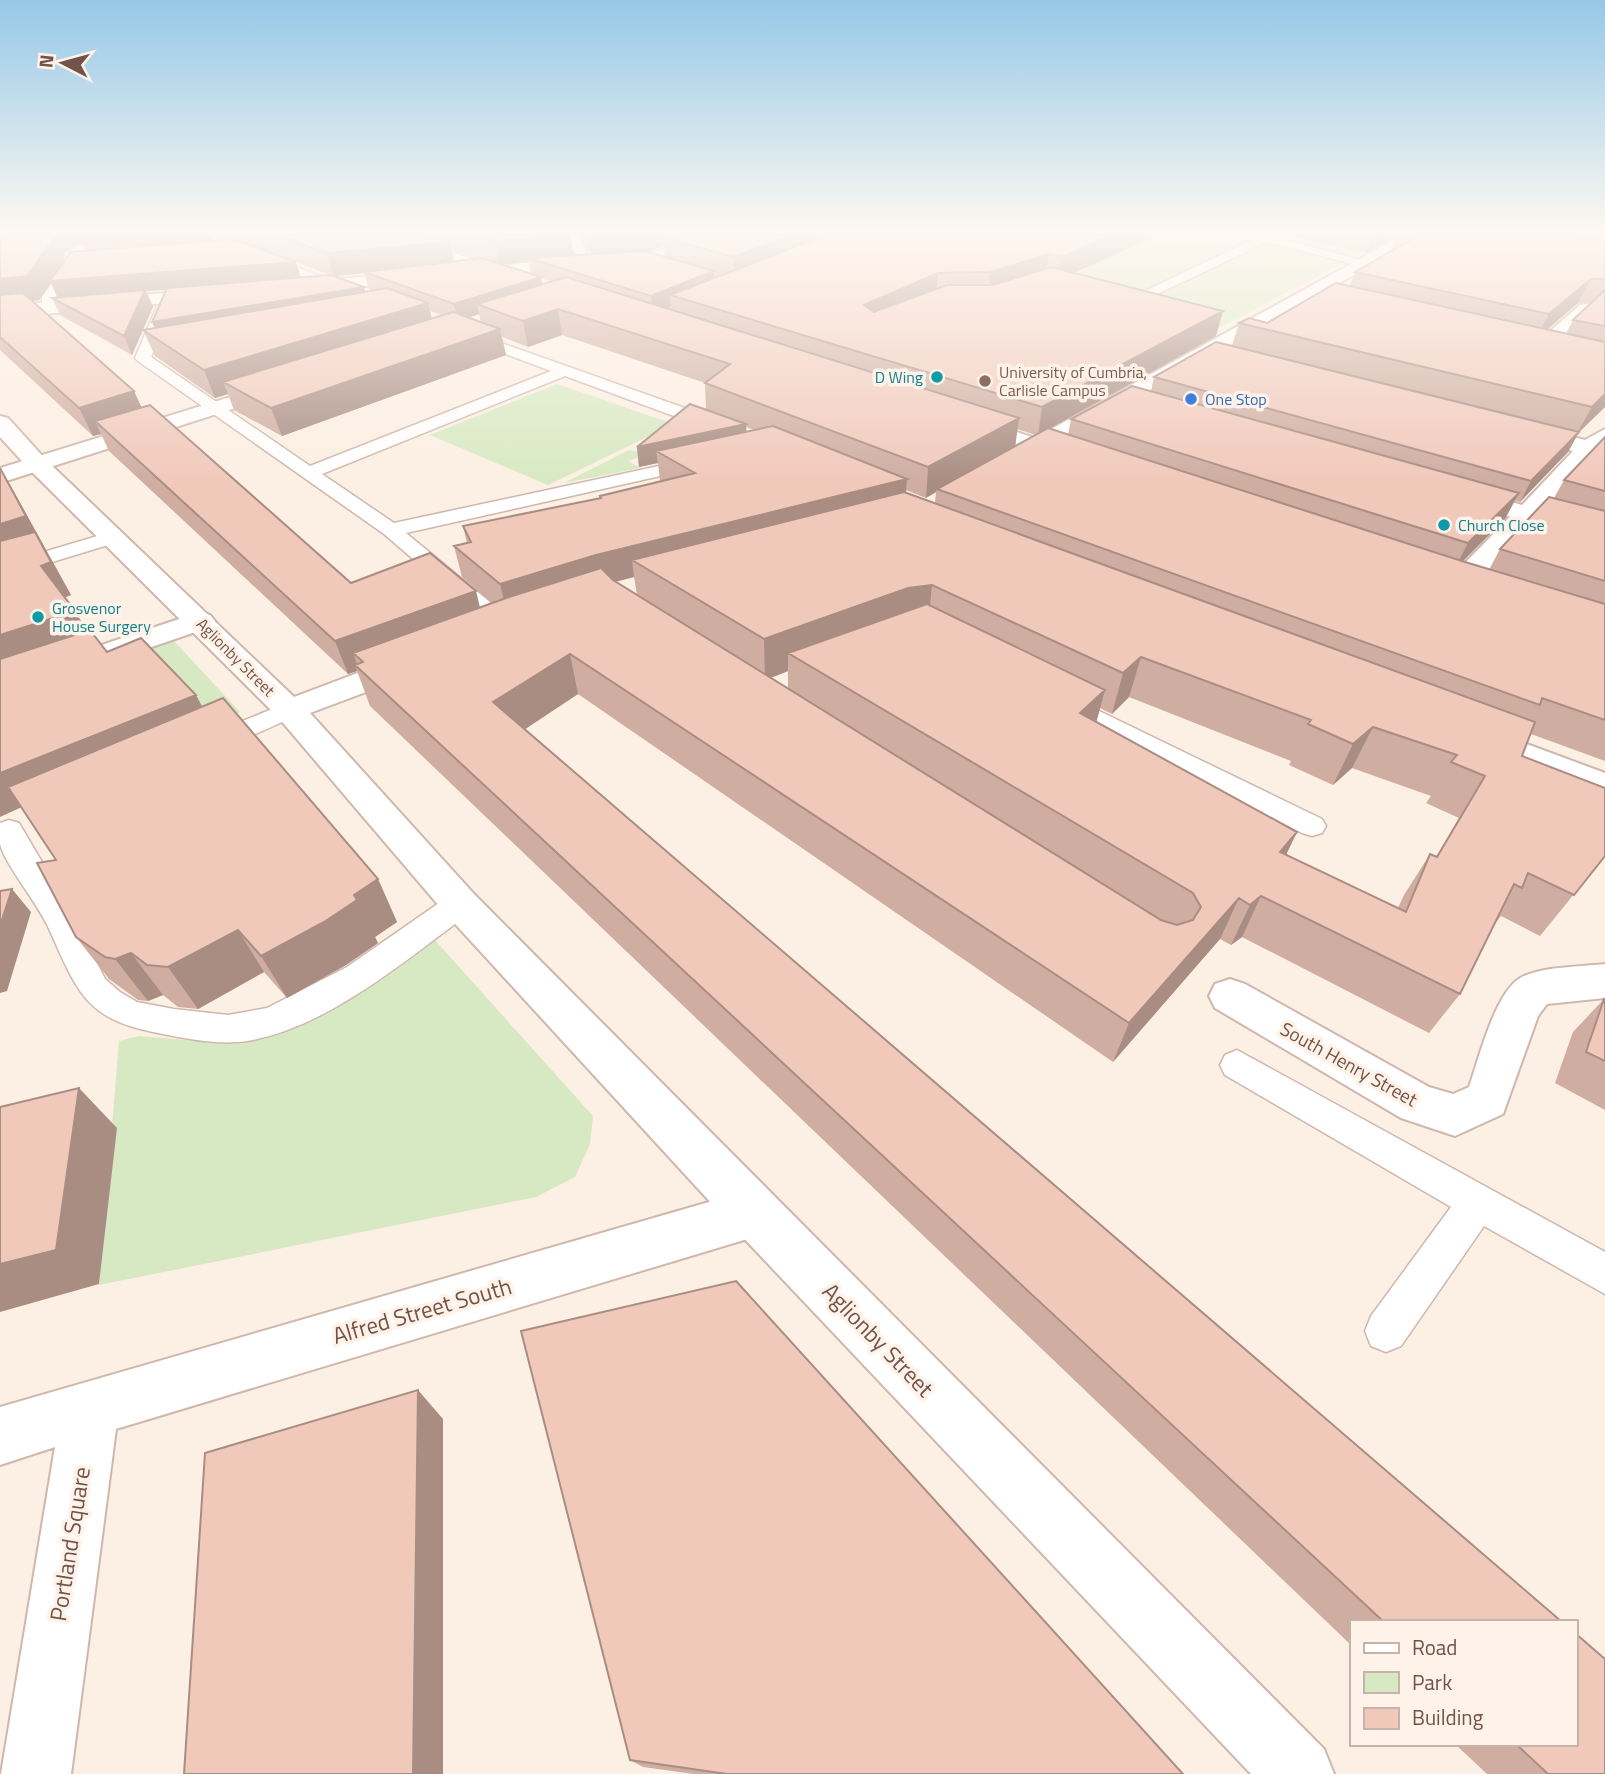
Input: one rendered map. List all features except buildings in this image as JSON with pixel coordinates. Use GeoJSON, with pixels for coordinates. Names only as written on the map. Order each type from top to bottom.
{"type":"FeatureCollection","features":[{"type":"Feature","properties":{"kind":"street"},"geometry":{"type":"LineString","coordinates":[[1000,468],[1120,398],[1210,352],[1269,317]]}},
{"type":"Feature","properties":{"kind":"street"},"geometry":{"type":"LineString","coordinates":[[1567,355],[1535,348],[1576,317]]}},
{"type":"Feature","properties":{"kind":"street"},"geometry":{"type":"LineString","coordinates":[[449,332],[492,318]]}},
{"type":"Feature","properties":{"kind":"street"},"geometry":{"type":"LineString","coordinates":[[1210,352],[1237,358]]}},
{"type":"Feature","properties":{"kind":"street"},"geometry":{"type":"LineString","coordinates":[[20,471],[303,380]]}},
{"type":"Feature","properties":{"kind":"street"},"geometry":{"type":"LineString","coordinates":[[1120,398],[1156,408]]}},
{"type":"Feature","properties":{"kind":"street"},"geometry":{"type":"LineString","coordinates":[[942,414],[1102,468]]}},
{"type":"Feature","properties":{"kind":"street","name":"Aglionby Street"},"geometry":{"type":"LineString","coordinates":[[0,423],[20,471],[114,537],[289,710],[460,904],[754,1213],[1299,1774]]}},
{"type":"Feature","properties":{"kind":"street"},"geometry":{"type":"LineString","coordinates":[[1499,425],[1600,445]]}},
{"type":"Feature","properties":{"kind":"street"},"geometry":{"type":"LineString","coordinates":[[1459,586],[1527,513],[1600,445]]}},
{"type":"Feature","properties":{"kind":"street"},"geometry":{"type":"LineString","coordinates":[[1434,487],[1605,537]]}},
{"type":"Feature","properties":{"kind":"street"},"geometry":{"type":"LineString","coordinates":[[1433,577],[1486,594]]}},
{"type":"Feature","properties":{"kind":"street"},"geometry":{"type":"LineString","coordinates":[[0,690],[200,621]]}},
{"type":"Feature","properties":{"kind":"street"},"geometry":{"type":"LineString","coordinates":[[289,710],[430,657]]}},
{"type":"Feature","properties":{"kind":"street"},"geometry":{"type":"LineString","coordinates":[[1442,722],[1605,786]]}},
{"type":"Feature","properties":{"kind":"street","name":"South Henry Street"},"geometry":{"type":"LineString","coordinates":[[1230,996],[1417,1104],[1455,1115],[1487,1100],[1518,1008],[1535,989],[1605,981]]}},
{"type":"Feature","properties":{"kind":"street","name":"Alfred Street South"},"geometry":{"type":"LineString","coordinates":[[90,1408],[754,1213]]}},
{"type":"Feature","properties":{"kind":"street"},"geometry":{"type":"LineString","coordinates":[[0,1436],[90,1408]]}},
{"type":"Feature","properties":{"kind":"street","name":"Portland Square"},"geometry":{"type":"LineString","coordinates":[[36,1774],[90,1408]]}},
{"type":"Feature","properties":{"kind":"lane"},"geometry":{"type":"LineString","coordinates":[[158,317],[143,351],[143,358],[306,474],[391,530],[507,629]]}},
{"type":"Feature","properties":{"kind":"lane"},"geometry":{"type":"LineString","coordinates":[[1214,329],[1237,335]]}},
{"type":"Feature","properties":{"kind":"lane"},"geometry":{"type":"LineString","coordinates":[[449,332],[566,370],[736,432]]}},
{"type":"Feature","properties":{"kind":"lane"},"geometry":{"type":"LineString","coordinates":[[143,351],[166,348]]}},
{"type":"Feature","properties":{"kind":"lane"},"geometry":{"type":"LineString","coordinates":[[306,474],[566,370]]}},
{"type":"Feature","properties":{"kind":"lane"},"geometry":{"type":"LineString","coordinates":[[391,530],[714,459]]}},
{"type":"Feature","properties":{"kind":"lane"},"geometry":{"type":"LineString","coordinates":[[0,572],[114,537]]}},
{"type":"Feature","properties":{"kind":"lane"},"geometry":{"type":"LineString","coordinates":[[1038,689],[1312,826]]}},
{"type":"Feature","properties":{"kind":"lane"},"geometry":{"type":"LineString","coordinates":[[191,752],[289,710]]}},
{"type":"Feature","properties":{"kind":"lane"},"geometry":{"type":"LineString","coordinates":[[14,827],[14,844],[62,923],[73,956],[94,989],[116,1008],[148,1019],[196,1027],[248,1027],[288,1016],[405,943],[460,904]]}},
{"type":"Feature","properties":{"kind":"lane"},"geometry":{"type":"LineString","coordinates":[[1237,1065],[1605,1274]]}},
{"type":"Feature","properties":{"kind":"lane"},"geometry":{"type":"LineString","coordinates":[[1386,1331],[1478,1202]]}},
{"type":"Feature","properties":{"kind":"green space"},"geometry":{"type":"Polygon","coordinates":[[[1144,317],[1241,317],[1204,336],[1144,317]]]}},
{"type":"Feature","properties":{"kind":"green space"},"geometry":{"type":"Polygon","coordinates":[[[557,384],[674,424],[548,485],[430,435],[557,384]]]}},
{"type":"Feature","properties":{"kind":"green space"},"geometry":{"type":"Polygon","coordinates":[[[629,450],[651,453],[628,461],[640,468],[564,483],[629,450]]]}},
{"type":"Feature","properties":{"kind":"green space"},"geometry":{"type":"Polygon","coordinates":[[[158,640],[174,641],[240,712],[212,731],[0,701],[158,640]]]}},
{"type":"Feature","properties":{"kind":"green space"},"geometry":{"type":"Polygon","coordinates":[[[434,939],[593,1116],[590,1144],[575,1177],[536,1197],[99,1285],[119,1041],[139,1036],[237,1044],[280,1025],[434,939]]]}},
{"type":"Feature","properties":{"kind":"place","name":"D Wing"},"geometry":{"type":"Point","coordinates":[937,377]}},
{"type":"Feature","properties":{"kind":"place","name":"University of Cumbria, Carlisle Campus"},"geometry":{"type":"Point","coordinates":[985,381]}},
{"type":"Feature","properties":{"kind":"place","name":"One Stop"},"geometry":{"type":"Point","coordinates":[1191,399]}},
{"type":"Feature","properties":{"kind":"place","name":"Church Close"},"geometry":{"type":"Point","coordinates":[1444,525]}},
{"type":"Feature","properties":{"kind":"place","name":"Grosvenor House Surgery"},"geometry":{"type":"Point","coordinates":[38,617]}}]}
